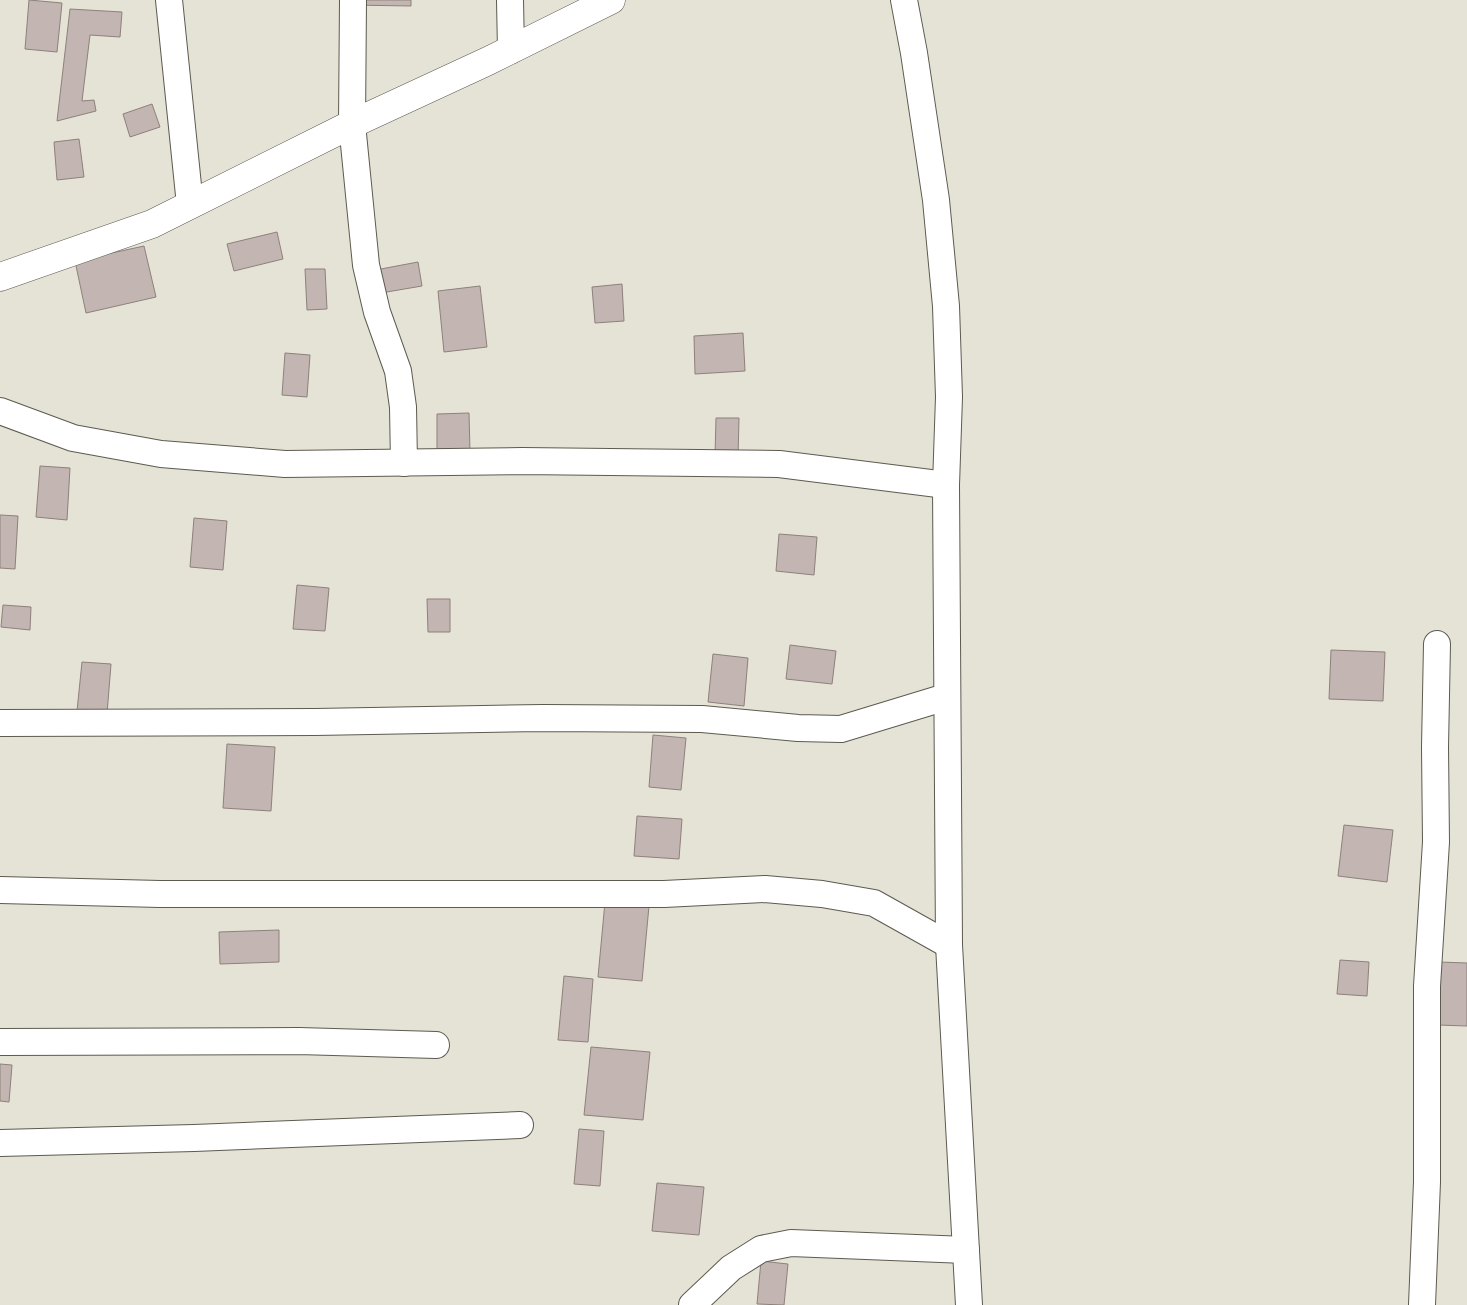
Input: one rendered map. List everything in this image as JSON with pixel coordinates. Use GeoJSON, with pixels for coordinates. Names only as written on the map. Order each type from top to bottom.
{"type":"FeatureCollection","features":[{"type":"Feature","properties":{"kind":"street"},"geometry":{"type":"LineString","coordinates":[[169,0],[190,205]]}},
{"type":"Feature","properties":{"kind":"street"},"geometry":{"type":"LineString","coordinates":[[353,0],[352,124],[366,265],[377,312],[398,371],[403,408],[404,463]]}},
{"type":"Feature","properties":{"kind":"street"},"geometry":{"type":"LineString","coordinates":[[510,0],[511,50]]}},
{"type":"Feature","properties":{"kind":"street"},"geometry":{"type":"LineString","coordinates":[[0,277],[152,224],[352,124],[511,50],[611,0]]}},
{"type":"Feature","properties":{"kind":"street"},"geometry":{"type":"LineString","coordinates":[[904,0],[914,53],[936,200],[946,306],[949,397],[946,485],[949,945],[969,1305]]}},
{"type":"Feature","properties":{"kind":"street"},"geometry":{"type":"LineString","coordinates":[[0,411],[73,438],[161,454],[285,464],[522,461],[779,464],[946,485]]}},
{"type":"Feature","properties":{"kind":"street"},"geometry":{"type":"LineString","coordinates":[[1422,1305],[1427,1182],[1427,986],[1436,842],[1437,644]]}},
{"type":"Feature","properties":{"kind":"street"},"geometry":{"type":"LineString","coordinates":[[0,723],[315,722],[543,718],[702,720],[798,728],[841,728],[946,698]]}},
{"type":"Feature","properties":{"kind":"street"},"geometry":{"type":"LineString","coordinates":[[0,890],[160,894],[664,894],[765,889],[822,894],[874,903],[949,945]]}},
{"type":"Feature","properties":{"kind":"street"},"geometry":{"type":"LineString","coordinates":[[0,1042],[299,1041],[436,1045]]}},
{"type":"Feature","properties":{"kind":"street"},"geometry":{"type":"LineString","coordinates":[[0,1143],[520,1126]]}},
{"type":"Feature","properties":{"kind":"street"},"geometry":{"type":"LineString","coordinates":[[692,1305],[731,1268],[760,1249],[791,1243],[966,1250]]}},
{"type":"Feature","properties":{"kind":"building"},"geometry":{"type":"Polygon","coordinates":[[[29,0],[62,3],[57,52],[25,49],[29,0]]]}},
{"type":"Feature","properties":{"kind":"building"},"geometry":{"type":"Polygon","coordinates":[[[350,0],[411,0],[411,6],[350,5],[350,0]]]}},
{"type":"Feature","properties":{"kind":"building"},"geometry":{"type":"Polygon","coordinates":[[[70,9],[122,12],[120,37],[90,35],[82,101],[94,100],[96,111],[57,121],[70,9]]]}},
{"type":"Feature","properties":{"kind":"building"},"geometry":{"type":"Polygon","coordinates":[[[152,104],[160,127],[130,137],[123,114],[152,104]]]}},
{"type":"Feature","properties":{"kind":"building"},"geometry":{"type":"Polygon","coordinates":[[[79,139],[84,177],[57,180],[54,142],[79,139]]]}},
{"type":"Feature","properties":{"kind":"building"},"geometry":{"type":"Polygon","coordinates":[[[277,232],[283,259],[234,271],[227,244],[277,232]]]}},
{"type":"Feature","properties":{"kind":"building"},"geometry":{"type":"Polygon","coordinates":[[[144,246],[156,297],[86,313],[75,261],[144,246]]]}},
{"type":"Feature","properties":{"kind":"building"},"geometry":{"type":"Polygon","coordinates":[[[418,262],[422,286],[369,295],[365,272],[418,262]]]}},
{"type":"Feature","properties":{"kind":"building"},"geometry":{"type":"Polygon","coordinates":[[[305,269],[325,269],[327,309],[307,310],[305,269]]]}},
{"type":"Feature","properties":{"kind":"building"},"geometry":{"type":"Polygon","coordinates":[[[622,284],[624,321],[595,323],[592,287],[622,284]]]}},
{"type":"Feature","properties":{"kind":"building"},"geometry":{"type":"Polygon","coordinates":[[[480,286],[487,347],[444,352],[438,291],[480,286]]]}},
{"type":"Feature","properties":{"kind":"building"},"geometry":{"type":"Polygon","coordinates":[[[743,333],[745,371],[695,374],[694,336],[743,333]]]}},
{"type":"Feature","properties":{"kind":"building"},"geometry":{"type":"Polygon","coordinates":[[[285,353],[310,355],[307,397],[282,395],[285,353]]]}},
{"type":"Feature","properties":{"kind":"building"},"geometry":{"type":"Polygon","coordinates":[[[469,413],[470,452],[437,452],[437,414],[469,413]]]}},
{"type":"Feature","properties":{"kind":"building"},"geometry":{"type":"Polygon","coordinates":[[[716,418],[739,418],[738,457],[715,456],[716,418]]]}},
{"type":"Feature","properties":{"kind":"building"},"geometry":{"type":"Polygon","coordinates":[[[40,466],[70,468],[67,520],[36,517],[40,466]]]}},
{"type":"Feature","properties":{"kind":"building"},"geometry":{"type":"Polygon","coordinates":[[[0,515],[18,516],[15,569],[0,568],[0,515]]]}},
{"type":"Feature","properties":{"kind":"building"},"geometry":{"type":"Polygon","coordinates":[[[194,518],[227,521],[223,570],[190,567],[194,518]]]}},
{"type":"Feature","properties":{"kind":"building"},"geometry":{"type":"Polygon","coordinates":[[[779,534],[817,537],[814,575],[776,571],[779,534]]]}},
{"type":"Feature","properties":{"kind":"building"},"geometry":{"type":"Polygon","coordinates":[[[297,585],[329,588],[325,631],[293,629],[297,585]]]}},
{"type":"Feature","properties":{"kind":"building"},"geometry":{"type":"Polygon","coordinates":[[[427,599],[450,599],[450,632],[428,632],[427,599]]]}},
{"type":"Feature","properties":{"kind":"building"},"geometry":{"type":"Polygon","coordinates":[[[3,605],[31,607],[30,630],[1,627],[3,605]]]}},
{"type":"Feature","properties":{"kind":"building"},"geometry":{"type":"Polygon","coordinates":[[[790,645],[836,651],[832,684],[786,679],[790,645]]]}},
{"type":"Feature","properties":{"kind":"building"},"geometry":{"type":"Polygon","coordinates":[[[1331,650],[1385,652],[1383,701],[1329,699],[1331,650]]]}},
{"type":"Feature","properties":{"kind":"building"},"geometry":{"type":"Polygon","coordinates":[[[713,654],[748,658],[744,706],[708,702],[713,654]]]}},
{"type":"Feature","properties":{"kind":"building"},"geometry":{"type":"Polygon","coordinates":[[[82,662],[111,664],[107,714],[77,711],[82,662]]]}},
{"type":"Feature","properties":{"kind":"building"},"geometry":{"type":"Polygon","coordinates":[[[653,735],[686,738],[681,790],[649,787],[653,735]]]}},
{"type":"Feature","properties":{"kind":"building"},"geometry":{"type":"Polygon","coordinates":[[[227,744],[275,747],[271,811],[223,808],[227,744]]]}},
{"type":"Feature","properties":{"kind":"building"},"geometry":{"type":"Polygon","coordinates":[[[637,816],[682,819],[679,859],[634,856],[637,816]]]}},
{"type":"Feature","properties":{"kind":"building"},"geometry":{"type":"Polygon","coordinates":[[[1344,825],[1393,830],[1387,882],[1338,876],[1344,825]]]}},
{"type":"Feature","properties":{"kind":"building"},"geometry":{"type":"Polygon","coordinates":[[[605,902],[649,906],[642,981],[598,977],[605,902]]]}},
{"type":"Feature","properties":{"kind":"building"},"geometry":{"type":"Polygon","coordinates":[[[279,930],[279,962],[220,964],[219,932],[279,930]]]}},
{"type":"Feature","properties":{"kind":"building"},"geometry":{"type":"Polygon","coordinates":[[[1340,960],[1369,962],[1367,996],[1337,994],[1340,960]]]}},
{"type":"Feature","properties":{"kind":"building"},"geometry":{"type":"Polygon","coordinates":[[[1439,962],[1467,963],[1467,1026],[1437,1025],[1439,962]]]}},
{"type":"Feature","properties":{"kind":"building"},"geometry":{"type":"Polygon","coordinates":[[[564,976],[593,979],[588,1042],[558,1040],[564,976]]]}},
{"type":"Feature","properties":{"kind":"building"},"geometry":{"type":"Polygon","coordinates":[[[591,1047],[650,1052],[643,1120],[584,1115],[591,1047]]]}},
{"type":"Feature","properties":{"kind":"building"},"geometry":{"type":"Polygon","coordinates":[[[0,1064],[12,1065],[9,1102],[0,1101],[0,1064]]]}},
{"type":"Feature","properties":{"kind":"building"},"geometry":{"type":"Polygon","coordinates":[[[579,1129],[604,1131],[600,1186],[574,1184],[579,1129]]]}},
{"type":"Feature","properties":{"kind":"building"},"geometry":{"type":"Polygon","coordinates":[[[657,1183],[704,1187],[699,1235],[652,1231],[657,1183]]]}},
{"type":"Feature","properties":{"kind":"building"},"geometry":{"type":"Polygon","coordinates":[[[761,1261],[788,1264],[784,1305],[757,1304],[761,1261]]]}}]}
